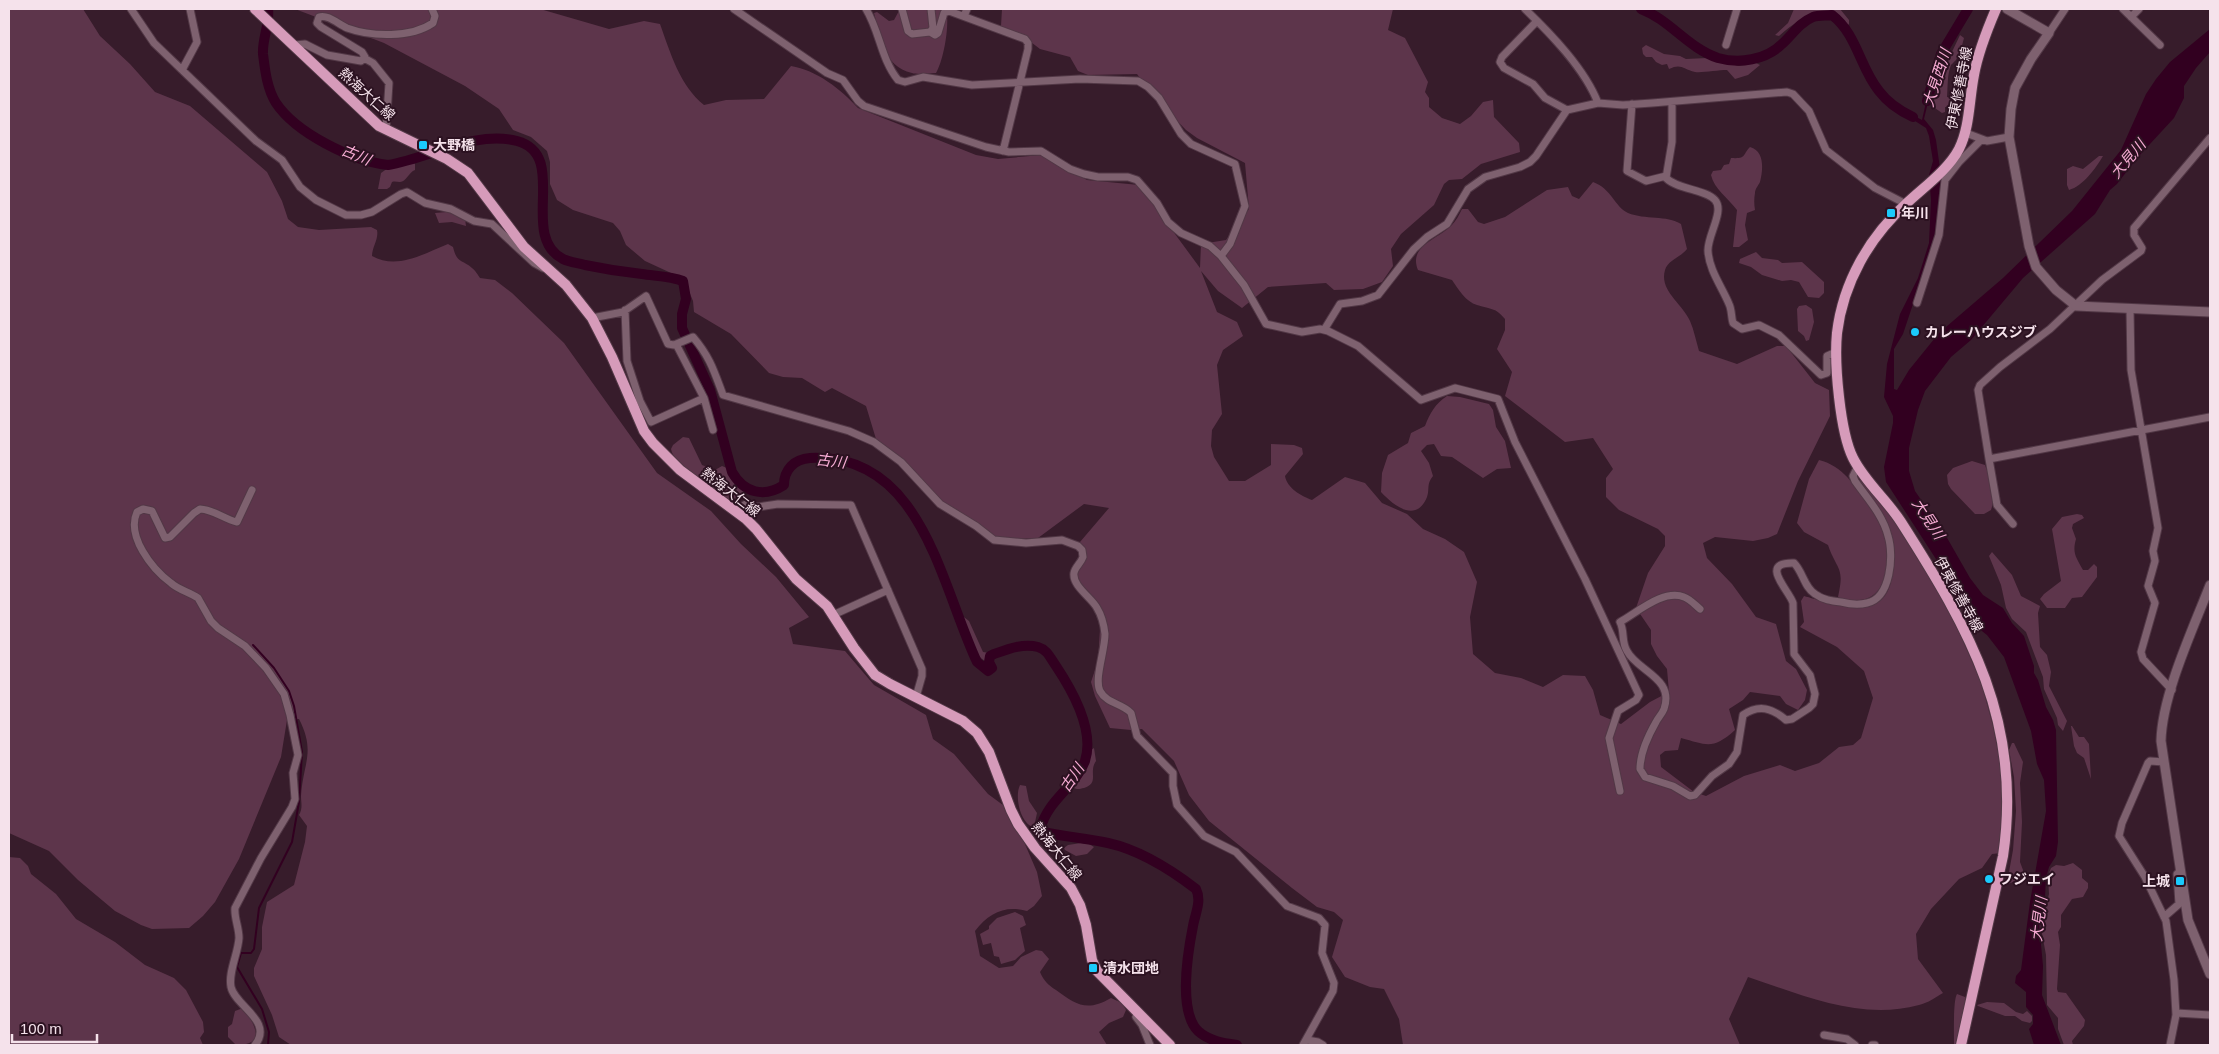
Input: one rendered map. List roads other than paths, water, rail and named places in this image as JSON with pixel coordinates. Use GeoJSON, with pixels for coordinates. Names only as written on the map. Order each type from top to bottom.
{"type":"FeatureCollection","features":[{"type":"Feature","properties":{"kind":"main road","name":"伊東修善寺線"},"geometry":{"type":"LineString","coordinates":[[1961,1045],[2005,847],[2009,786],[2005,756],[1994,701],[1978,656],[1953,606],[1900,520],[1858,466],[1847,443],[1842,421],[1836,352],[1837,331],[1844,302],[1856,267],[1892,217],[1924,188],[1956,154],[1966,133],[1976,63],[1996,9]]}},
{"type":"Feature","properties":{"kind":"main road","name":"熱海大仁線"},"geometry":{"type":"LineString","coordinates":[[259,12],[370,119],[386,130],[423,149],[442,156],[468,173],[524,246],[577,297],[592,318],[612,357],[644,431],[653,442],[680,470],[756,529],[792,574],[833,615],[854,648],[875,675],[963,721],[983,741],[1018,824],[1035,848],[1071,888],[1080,904],[1092,960],[1102,976],[1170,1045]]}},
{"type":"Feature","properties":{"kind":"street"},"geometry":{"type":"LineString","coordinates":[[130,9],[154,43],[256,141],[282,160],[300,187],[322,204],[346,214],[361,215],[372,212],[407,192],[425,203],[451,209],[474,221],[492,224],[534,263],[548,270]]}},
{"type":"Feature","properties":{"kind":"street"},"geometry":{"type":"LineString","coordinates":[[182,70],[197,42],[190,9]]}},
{"type":"Feature","properties":{"kind":"street"},"geometry":{"type":"LineString","coordinates":[[386,130],[390,85],[376,66],[364,58],[362,52],[321,27],[317,23],[319,17],[328,17],[349,28],[377,34],[391,34],[418,31],[433,23],[435,16],[432,9]]}},
{"type":"Feature","properties":{"kind":"street"},"geometry":{"type":"LineString","coordinates":[[734,9],[827,72],[843,80],[858,101],[864,106],[986,147],[1004,151],[1042,151],[1070,169],[1084,174],[1098,177],[1132,178],[1150,192],[1168,222],[1181,233],[1210,246],[1221,256],[1244,285],[1266,324],[1302,332],[1320,328],[1358,346],[1422,400],[1455,388],[1498,399],[1515,442],[1585,579],[1639,695],[1636,700],[1618,711],[1609,738],[1620,791]]}},
{"type":"Feature","properties":{"kind":"street"},"geometry":{"type":"LineString","coordinates":[[866,9],[873,21],[884,58],[898,80],[905,82],[923,77],[972,86],[1080,79],[1133,80],[1154,92],[1181,134],[1187,140],[1198,148],[1231,161],[1236,166],[1245,206],[1230,244],[1221,256]]}},
{"type":"Feature","properties":{"kind":"street"},"geometry":{"type":"LineString","coordinates":[[902,9],[910,33],[930,32],[935,35],[938,33],[944,13],[949,11],[1025,40],[1028,43],[1004,151]]}},
{"type":"Feature","properties":{"kind":"street"},"geometry":{"type":"LineString","coordinates":[[930,32],[933,24],[931,9]]}},
{"type":"Feature","properties":{"kind":"street"},"geometry":{"type":"LineString","coordinates":[[964,16],[968,9]]}},
{"type":"Feature","properties":{"kind":"street"},"geometry":{"type":"LineString","coordinates":[[1525,9],[1565,51],[1598,104]]}},
{"type":"Feature","properties":{"kind":"street"},"geometry":{"type":"LineString","coordinates":[[1726,45],[1737,9]]}},
{"type":"Feature","properties":{"kind":"street"},"geometry":{"type":"LineString","coordinates":[[2007,9],[2049,33]]}},
{"type":"Feature","properties":{"kind":"street"},"geometry":{"type":"LineString","coordinates":[[2065,9],[2031,59],[2015,88],[2011,109],[2009,137],[2032,259],[2042,274],[2063,297],[2076,306],[2210,312]]}},
{"type":"Feature","properties":{"kind":"street"},"geometry":{"type":"LineString","coordinates":[[2122,9],[2160,45]]}},
{"type":"Feature","properties":{"kind":"street"},"geometry":{"type":"LineString","coordinates":[[2131,17],[2139,9]]}},
{"type":"Feature","properties":{"kind":"street"},"geometry":{"type":"LineString","coordinates":[[1537,21],[1502,57],[1500,62],[1504,68],[1533,84],[1545,98],[1567,110],[1598,104],[1672,102],[1787,92],[1792,94],[1809,111],[1826,150],[1875,188],[1906,204]]}},
{"type":"Feature","properties":{"kind":"street"},"geometry":{"type":"LineString","coordinates":[[295,45],[306,44],[328,55],[350,60],[361,62],[364,58]]}},
{"type":"Feature","properties":{"kind":"street"},"geometry":{"type":"LineString","coordinates":[[1666,176],[1672,142],[1672,102]]}},
{"type":"Feature","properties":{"kind":"street"},"geometry":{"type":"LineString","coordinates":[[1632,104],[1627,171],[1646,181],[1666,176]]}},
{"type":"Feature","properties":{"kind":"street"},"geometry":{"type":"LineString","coordinates":[[1324,330],[1340,304],[1362,302],[1378,295],[1418,245],[1447,224],[1468,189],[1485,177],[1520,167],[1530,162],[1567,110]]}},
{"type":"Feature","properties":{"kind":"street"},"geometry":{"type":"LineString","coordinates":[[1966,133],[1987,141],[2009,137]]}},
{"type":"Feature","properties":{"kind":"street"},"geometry":{"type":"LineString","coordinates":[[2013,524],[1997,505],[1978,397],[1980,385],[2076,306],[2102,280],[2141,251],[2142,248],[2134,235],[2134,228],[2210,138]]}},
{"type":"Feature","properties":{"kind":"street"},"geometry":{"type":"LineString","coordinates":[[1917,304],[1938,242],[1945,180],[1959,162],[1981,140]]}},
{"type":"Feature","properties":{"kind":"street"},"geometry":{"type":"LineString","coordinates":[[1666,176],[1673,183],[1712,198],[1717,204],[1719,210],[1708,252],[1719,287],[1729,304],[1735,326],[1742,329],[1755,325],[1766,328],[1791,346],[1821,375],[1826,373],[1827,356],[1836,352]]}},
{"type":"Feature","properties":{"kind":"street"},"geometry":{"type":"LineString","coordinates":[[592,318],[625,310],[646,296],[668,344],[678,343],[692,337],[709,358],[723,395],[849,431],[874,442],[901,462],[940,504],[976,526],[994,540],[1026,543],[1062,540],[1071,542],[1082,550],[1083,557],[1074,577],[1076,583],[1097,607],[1105,634],[1103,660],[1097,683],[1100,692],[1114,704],[1131,713],[1137,736],[1173,773],[1173,786],[1177,805],[1199,831],[1210,840],[1236,852],[1287,906],[1319,918],[1325,925],[1322,953],[1332,979],[1333,992],[1305,1043]]}},
{"type":"Feature","properties":{"kind":"street"},"geometry":{"type":"LineString","coordinates":[[2130,309],[2129,358],[2158,528],[2153,551],[2155,561],[2148,586],[2155,603],[2141,652],[2143,659],[2172,690]]}},
{"type":"Feature","properties":{"kind":"street"},"geometry":{"type":"LineString","coordinates":[[625,310],[626,356],[640,401],[650,421],[652,422],[704,398]]}},
{"type":"Feature","properties":{"kind":"street"},"geometry":{"type":"LineString","coordinates":[[678,343],[704,398],[713,430]]}},
{"type":"Feature","properties":{"kind":"street"},"geometry":{"type":"LineString","coordinates":[[1989,459],[2210,417]]}},
{"type":"Feature","properties":{"kind":"street"},"geometry":{"type":"LineString","coordinates":[[1700,609],[1686,598],[1674,595],[1664,597],[1620,622],[1624,632],[1623,644],[1629,656],[1660,682],[1664,692],[1664,709],[1643,750],[1640,769],[1645,777],[1674,786],[1690,796],[1695,795],[1712,776],[1729,764],[1737,752],[1743,715],[1758,708],[1773,710],[1786,720],[1792,719],[1812,704],[1815,694],[1810,675],[1794,654],[1793,602],[1778,578],[1779,567],[1783,564],[1794,563],[1809,589],[1815,594],[1826,600],[1850,604],[1867,603],[1876,600],[1888,580],[1890,560],[1889,538],[1884,521],[1855,481],[1853,476],[1858,466]]}},
{"type":"Feature","properties":{"kind":"street"},"geometry":{"type":"LineString","coordinates":[[252,490],[237,522],[217,512],[200,509],[170,537],[164,538],[152,512],[143,509],[137,512],[135,526],[141,548],[164,577],[184,592],[198,598],[205,613],[218,628],[239,640],[266,668],[284,694],[290,715],[298,756],[293,773],[295,799],[287,816],[261,858],[235,908],[234,915],[239,936],[230,981],[231,989],[235,998],[256,1019],[260,1035],[255,1045]]}},
{"type":"Feature","properties":{"kind":"street"},"geometry":{"type":"LineString","coordinates":[[735,511],[746,504],[758,507],[778,504],[849,504],[922,669],[916,698]]}},
{"type":"Feature","properties":{"kind":"street"},"geometry":{"type":"LineString","coordinates":[[2210,585],[2185,650],[2161,732],[2188,920],[2210,974]]}},
{"type":"Feature","properties":{"kind":"street"},"geometry":{"type":"LineString","coordinates":[[833,615],[888,590]]}},
{"type":"Feature","properties":{"kind":"street"},"geometry":{"type":"LineString","coordinates":[[2164,762],[2150,761],[2148,763],[2122,823],[2119,836],[2145,877],[2164,917],[2173,973],[2176,1013],[2170,1045]]}},
{"type":"Feature","properties":{"kind":"street"},"geometry":{"type":"LineString","coordinates":[[2164,917],[2179,904],[2177,874],[2180,871]]}},
{"type":"Feature","properties":{"kind":"street"},"geometry":{"type":"LineString","coordinates":[[1131,1005],[1131,1011],[1142,1025],[1150,1045]]}},
{"type":"Feature","properties":{"kind":"street"},"geometry":{"type":"LineString","coordinates":[[2176,1013],[2210,1016]]}},
{"type":"Feature","properties":{"kind":"street"},"geometry":{"type":"LineString","coordinates":[[1824,1035],[1847,1039],[1854,1045]]}},
{"type":"Feature","properties":{"kind":"street"},"geometry":{"type":"LineString","coordinates":[[1305,1043],[1318,1042],[1323,1045]]}},
{"type":"Feature","properties":{"kind":"water","name":"大見川"},"geometry":{"type":"Polygon","coordinates":[[[2210,29],[2210,52],[2184,86],[2184,98],[2174,118],[2110,190],[2095,214],[2023,278],[1971,340],[1951,357],[1925,391],[1918,410],[1909,448],[1909,471],[1915,491],[1946,536],[1970,578],[1983,595],[2003,608],[2012,623],[2024,636],[2034,666],[2034,673],[2056,730],[2058,842],[2056,856],[2049,867],[2046,878],[2045,897],[2039,923],[2043,966],[2042,995],[2061,1045],[2034,1045],[2029,1029],[2033,1024],[2033,1015],[2026,1007],[2026,992],[2015,983],[2016,976],[2021,970],[2030,902],[2046,811],[2044,780],[2037,764],[2031,731],[2004,657],[1987,635],[1978,628],[1971,613],[1886,482],[1884,467],[1893,423],[1893,416],[1884,397],[1887,364],[1900,314],[1918,278],[1929,243],[1931,200],[1929,175],[1933,161],[1926,128],[1901,112],[1903,110],[1922,120],[1929,89],[1931,90],[1924,119],[1933,130],[1936,140],[1942,183],[1934,241],[1903,334],[1894,349],[1894,389],[1897,390],[1909,370],[1939,333],[2003,278],[2072,211],[2121,150],[2146,94],[2156,79],[2170,62],[2210,29]]]}},
{"type":"Feature","properties":{"kind":"waterway","name":"古川"},"geometry":{"type":"LineString","coordinates":[[268,9],[263,48],[270,92],[276,103],[297,125],[342,152],[388,165],[404,162],[452,146],[485,139],[517,141],[532,149],[540,162],[543,178],[544,233],[550,248],[563,259],[571,262],[683,281],[686,299],[682,314],[682,328],[710,390],[732,472],[742,485],[748,489],[762,492],[777,489],[784,485],[784,480],[791,466],[799,461],[810,458],[848,462],[878,477],[902,500],[922,528],[977,662],[988,671],[992,668],[989,662],[990,656],[1005,650],[1021,646],[1032,646],[1047,652],[1075,698],[1087,736],[1087,749],[1081,770],[1045,817],[1041,827],[1043,832],[1100,841],[1132,850],[1176,874],[1196,889],[1198,903],[1191,937],[1186,980],[1188,1010],[1192,1022],[1202,1034],[1216,1041],[1237,1045]]}},
{"type":"Feature","properties":{"kind":"waterway","name":"年川"},"geometry":{"type":"LineString","coordinates":[[1641,9],[1661,20],[1697,48],[1718,58],[1735,61],[1752,59],[1768,54],[1782,44],[1808,19],[1815,16],[1832,15],[1853,41],[1867,72],[1879,91],[1895,106],[1913,117]]}},
{"type":"Feature","properties":{"kind":"waterway","name":"大見西川"},"geometry":{"type":"LineString","coordinates":[[1927,101],[1941,54],[1968,9]]}},
{"type":"Feature","properties":{"kind":"waterway"},"geometry":{"type":"LineString","coordinates":[[253,645],[274,668],[289,691],[294,706],[302,752],[299,802],[292,842],[259,908],[254,949],[251,953],[241,953],[237,967],[262,1009],[269,1032],[268,1045]]}},
{"type":"Feature","properties":{"kind":"place","name":"大野橋"},"geometry":{"type":"Point","coordinates":[423,145]}},
{"type":"Feature","properties":{"kind":"place","name":"年川"},"geometry":{"type":"Point","coordinates":[1891,213]}},
{"type":"Feature","properties":{"kind":"place","name":"カレーハウスジブ"},"geometry":{"type":"Point","coordinates":[1915,332]}},
{"type":"Feature","properties":{"kind":"place","name":"フジエイ"},"geometry":{"type":"Point","coordinates":[1989,879]}},
{"type":"Feature","properties":{"kind":"place","name":"上城"},"geometry":{"type":"Point","coordinates":[2180,881]}},
{"type":"Feature","properties":{"kind":"place","name":"清水団地"},"geometry":{"type":"Point","coordinates":[1093,968]}}]}
